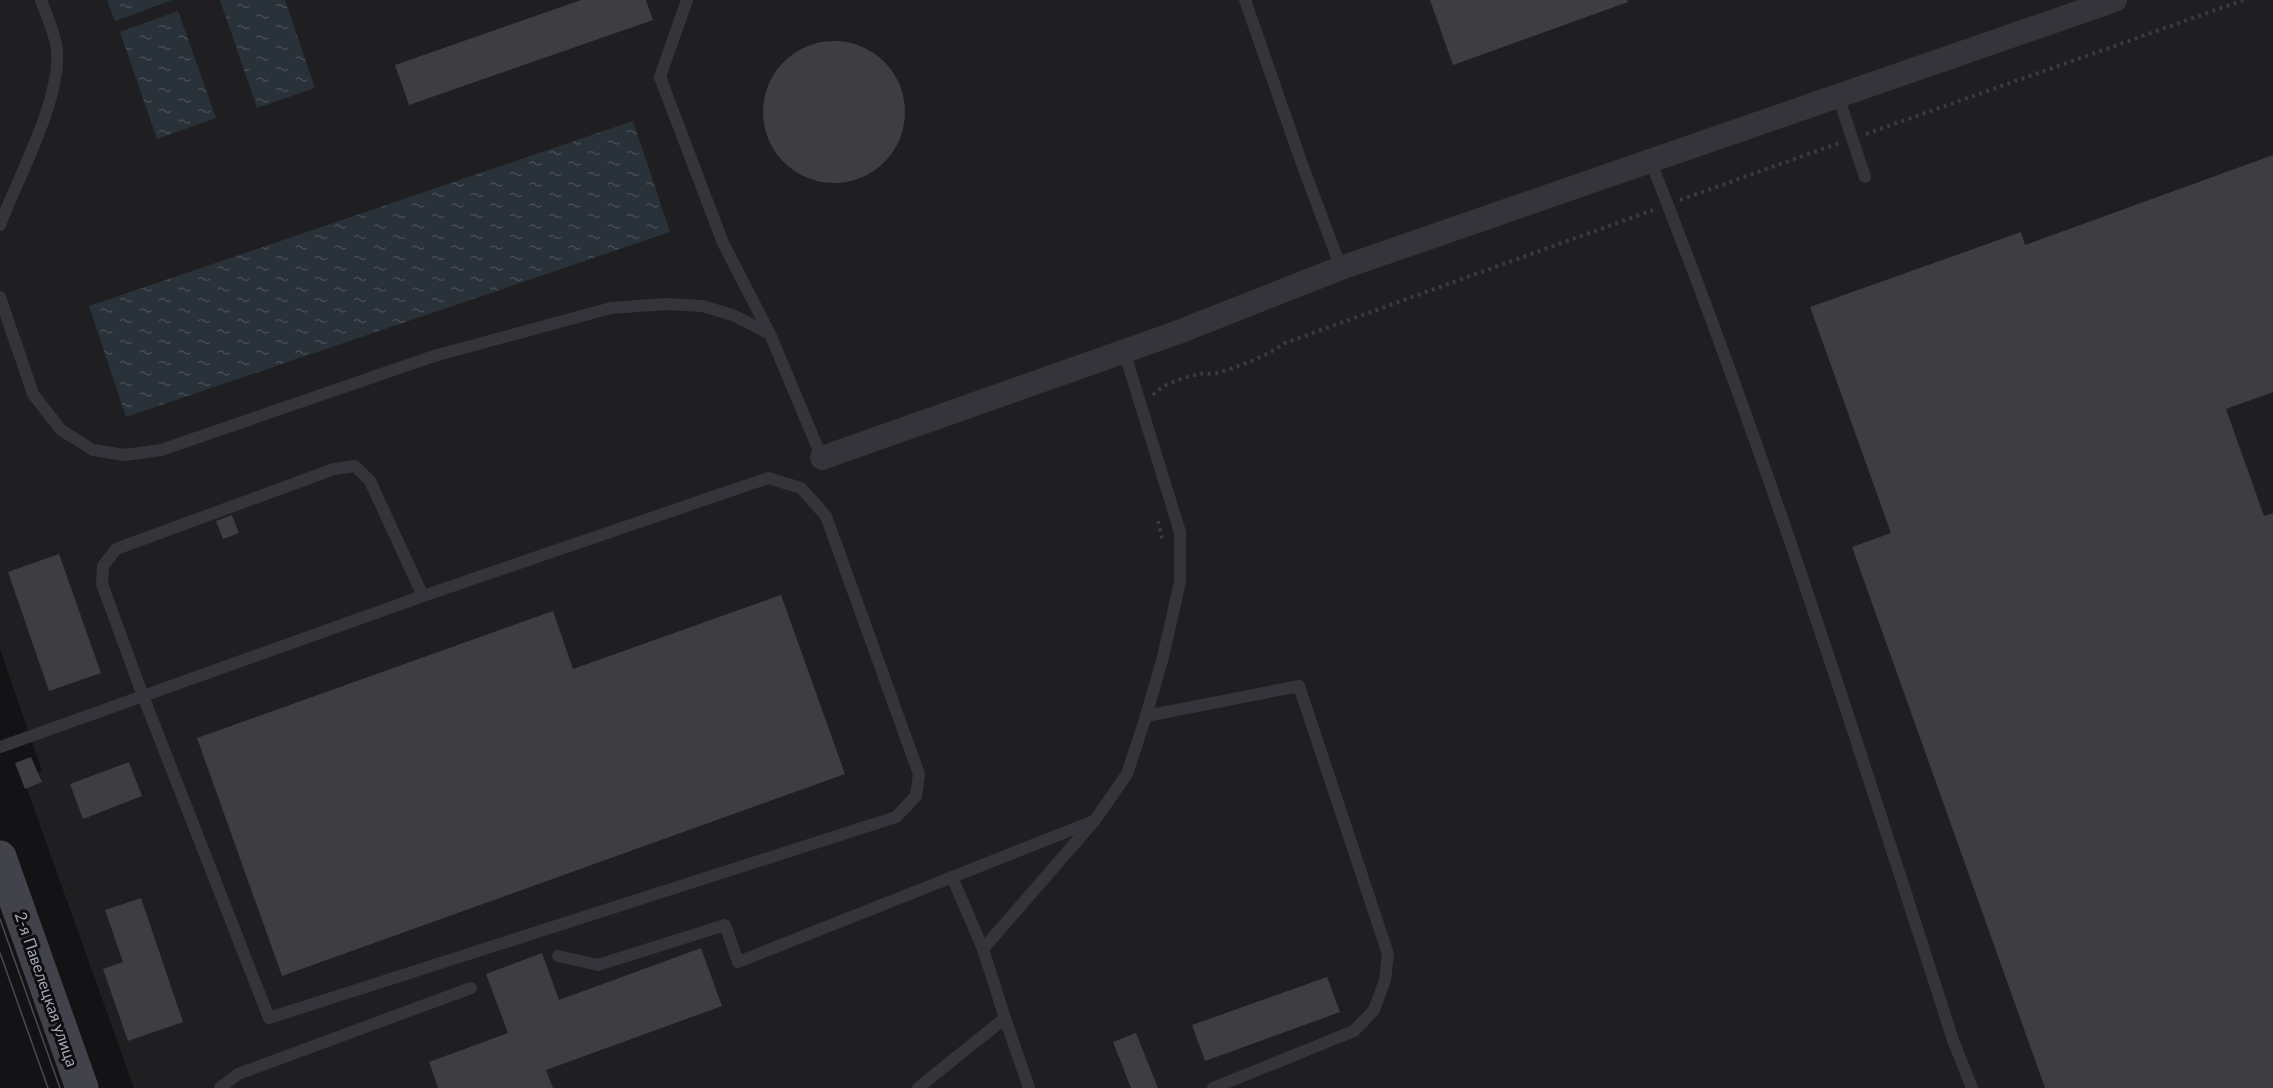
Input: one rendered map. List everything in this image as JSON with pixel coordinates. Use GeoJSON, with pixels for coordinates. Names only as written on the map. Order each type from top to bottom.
{"type":"FeatureCollection","features":[{"type":"Feature","properties":{"kind":"main road","name":"2-я Павелецкая улица"},"geometry":{"type":"LineString","coordinates":[[0,857],[82,1088]]}},
{"type":"Feature","properties":{"kind":"street"},"geometry":{"type":"LineString","coordinates":[[822,458],[1124,351],[1341,268],[2115,0]]}},
{"type":"Feature","properties":{"kind":"lane"},"geometry":{"type":"LineString","coordinates":[[0,225],[47,111],[55,78],[56,45],[41,0]]}},
{"type":"Feature","properties":{"kind":"lane"},"geometry":{"type":"LineString","coordinates":[[687,0],[660,77],[723,243],[770,334],[822,458]]}},
{"type":"Feature","properties":{"kind":"lane"},"geometry":{"type":"LineString","coordinates":[[1245,0],[1341,268]]}},
{"type":"Feature","properties":{"kind":"lane"},"geometry":{"type":"LineString","coordinates":[[1838,96],[1865,177]]}},
{"type":"Feature","properties":{"kind":"lane"},"geometry":{"type":"LineString","coordinates":[[1650,160],[1807,586],[1953,1040],[1972,1088]]}},
{"type":"Feature","properties":{"kind":"lane"},"geometry":{"type":"LineString","coordinates":[[0,297],[33,394],[61,430],[93,450],[125,455],[161,450],[434,356],[610,308],[666,304],[703,306],[735,316],[770,334]]}},
{"type":"Feature","properties":{"kind":"lane"},"geometry":{"type":"LineString","coordinates":[[983,949],[1095,820],[1126,774],[1146,716],[1180,582],[1180,532],[1124,351]]}},
{"type":"Feature","properties":{"kind":"lane"},"geometry":{"type":"LineString","coordinates":[[0,747],[143,696],[423,596],[768,478],[801,488],[826,516],[919,774],[916,796],[896,817],[269,1018],[143,696],[102,584],[103,566],[116,549],[323,473],[355,466],[370,481],[423,596]]}},
{"type":"Feature","properties":{"kind":"lane"},"geometry":{"type":"LineString","coordinates":[[1146,716],[1299,686],[1388,954],[1385,980],[1374,1010],[1354,1031],[1213,1088]]}},
{"type":"Feature","properties":{"kind":"lane"},"geometry":{"type":"LineString","coordinates":[[558,956],[598,965],[725,925],[738,962],[1095,820]]}},
{"type":"Feature","properties":{"kind":"lane"},"geometry":{"type":"LineString","coordinates":[[952,876],[983,949],[1029,1088]]}},
{"type":"Feature","properties":{"kind":"lane"},"geometry":{"type":"LineString","coordinates":[[220,1088],[238,1074],[471,988]]}},
{"type":"Feature","properties":{"kind":"lane"},"geometry":{"type":"LineString","coordinates":[[918,1088],[1005,1018]]}},
{"type":"Feature","properties":{"kind":"path"},"geometry":{"type":"LineString","coordinates":[[1152,405],[1152,396],[1158,389],[1200,374],[1214,374],[1229,369],[1271,353],[1285,343],[2244,0]]}},
{"type":"Feature","properties":{"kind":"path"},"geometry":{"type":"LineString","coordinates":[[1165,553],[1156,511],[1170,499]]}},
{"type":"Feature","properties":{"kind":"shaded area"},"geometry":{"type":"Polygon","coordinates":[[[0,0],[2273,0],[2273,1088],[134,1088],[23,778],[42,771],[0,649],[0,0]]]}},
{"type":"Feature","properties":{"kind":"water"},"geometry":{"type":"Polygon","coordinates":[[[107,0],[172,0],[115,21],[107,0]]]}},
{"type":"Feature","properties":{"kind":"water"},"geometry":{"type":"Polygon","coordinates":[[[220,0],[285,0],[315,88],[257,108],[220,0]]]}},
{"type":"Feature","properties":{"kind":"water"},"geometry":{"type":"Polygon","coordinates":[[[178,11],[216,118],[157,139],[120,32],[178,11]]]}},
{"type":"Feature","properties":{"kind":"water"},"geometry":{"type":"Polygon","coordinates":[[[633,121],[670,232],[126,417],[89,306],[633,121]]]}},
{"type":"Feature","properties":{"kind":"building"},"geometry":{"type":"Polygon","coordinates":[[[581,0],[646,0],[653,20],[409,105],[395,65],[581,0]]]}},
{"type":"Feature","properties":{"kind":"building"},"geometry":{"type":"Polygon","coordinates":[[[1430,0],[1627,0],[1628,2],[1453,65],[1430,0]]]}},
{"type":"Feature","properties":{"kind":"building"},"geometry":{"type":"Polygon","coordinates":[[[834,41],[861,46],[884,62],[900,85],[905,112],[900,139],[884,162],[861,178],[834,183],[807,178],[784,162],[768,139],[763,112],[768,85],[784,62],[807,46],[834,41]]]}},
{"type":"Feature","properties":{"kind":"building"},"geometry":{"type":"Polygon","coordinates":[[[2273,155],[2273,392],[2226,409],[2264,516],[2273,513],[2273,1088],[2045,1088],[1852,547],[1891,533],[1810,307],[2021,232],[2025,245],[2273,155]]]}},
{"type":"Feature","properties":{"kind":"building"},"geometry":{"type":"Polygon","coordinates":[[[232,515],[239,533],[223,539],[216,521],[232,515]]]}},
{"type":"Feature","properties":{"kind":"building"},"geometry":{"type":"Polygon","coordinates":[[[59,554],[101,673],[49,691],[8,572],[59,554]]]}},
{"type":"Feature","properties":{"kind":"building"},"geometry":{"type":"Polygon","coordinates":[[[781,595],[845,774],[282,976],[197,738],[553,611],[573,669],[781,595]]]}},
{"type":"Feature","properties":{"kind":"building"},"geometry":{"type":"Polygon","coordinates":[[[31,757],[42,782],[25,789],[15,763],[31,757]]]}},
{"type":"Feature","properties":{"kind":"building"},"geometry":{"type":"Polygon","coordinates":[[[129,762],[142,796],[83,819],[70,784],[129,762]]]}},
{"type":"Feature","properties":{"kind":"building"},"geometry":{"type":"Polygon","coordinates":[[[141,898],[183,1022],[128,1041],[103,969],[123,962],[105,910],[141,898]]]}},
{"type":"Feature","properties":{"kind":"building"},"geometry":{"type":"Polygon","coordinates":[[[701,948],[722,1006],[546,1070],[553,1088],[438,1088],[429,1062],[508,1033],[486,974],[542,953],[559,1000],[701,948]]]}},
{"type":"Feature","properties":{"kind":"building"},"geometry":{"type":"Polygon","coordinates":[[[1327,977],[1340,1012],[1205,1061],[1192,1025],[1327,977]]]}},
{"type":"Feature","properties":{"kind":"building"},"geometry":{"type":"Polygon","coordinates":[[[1136,1033],[1158,1088],[1131,1088],[1113,1042],[1136,1033]]]}},
{"type":"Feature","properties":{"kind":"tram line"},"geometry":{"type":"LineString","coordinates":[[0,919],[60,1088]]}},
{"type":"Feature","properties":{"kind":"tram line"},"geometry":{"type":"LineString","coordinates":[[0,953],[48,1088]]}}]}
